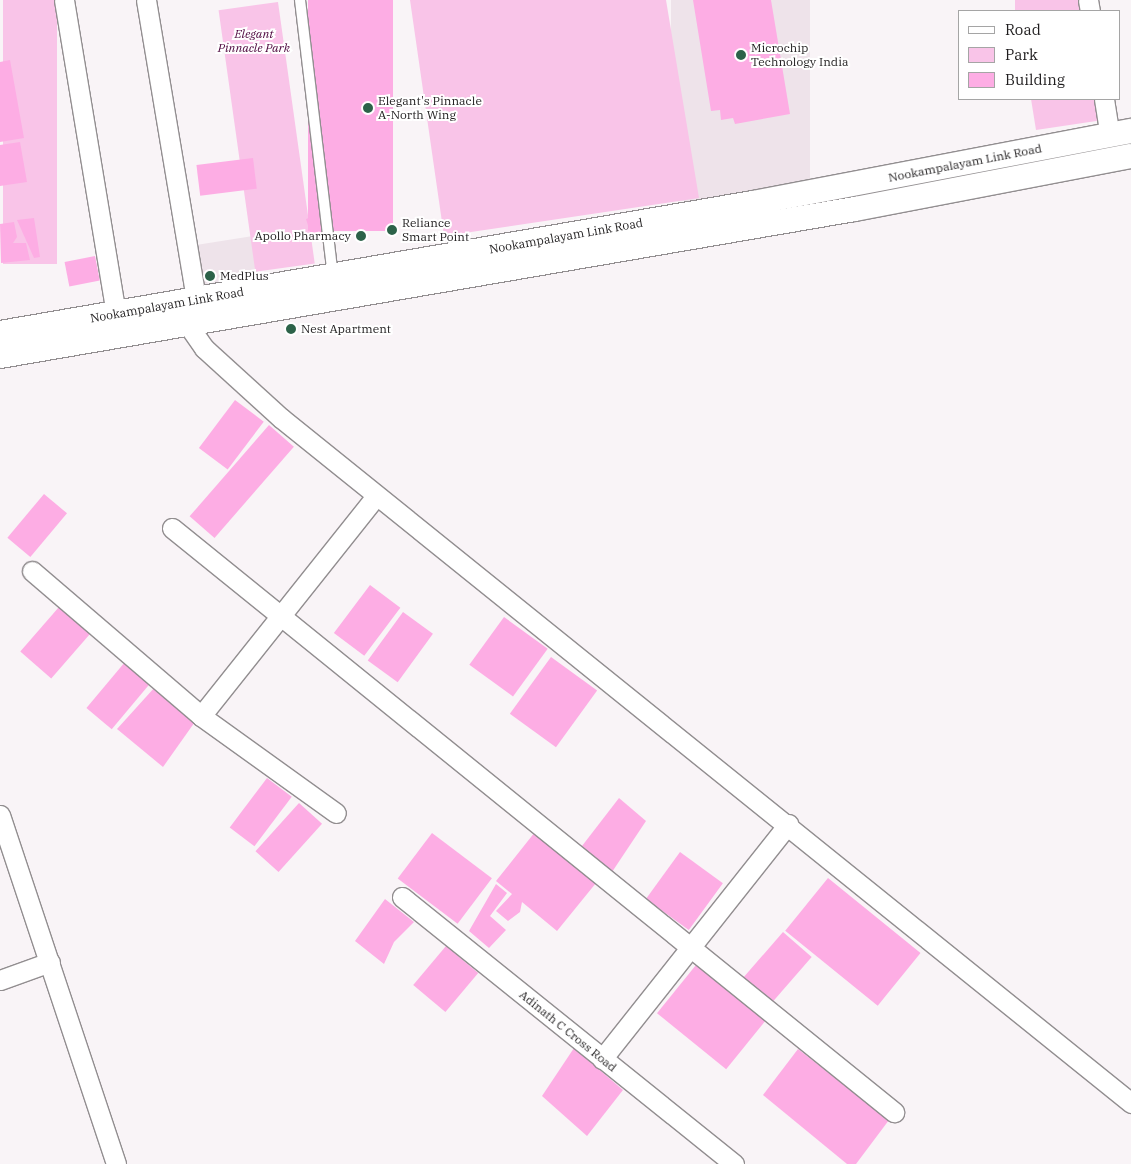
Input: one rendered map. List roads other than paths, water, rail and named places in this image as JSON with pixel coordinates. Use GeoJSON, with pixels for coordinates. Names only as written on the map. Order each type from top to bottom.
{"type":"FeatureCollection","features":[{"type":"Feature","properties":{"kind":"street"},"geometry":{"type":"LineString","coordinates":[[64,0],[116,314]]}},
{"type":"Feature","properties":{"kind":"street"},"geometry":{"type":"LineString","coordinates":[[146,0],[190,301],[188,325],[204,348],[280,418],[788,824],[1131,1103]]}},
{"type":"Feature","properties":{"kind":"street"},"geometry":{"type":"LineString","coordinates":[[1104,100],[1120,133]]}},
{"type":"Feature","properties":{"kind":"street","name":"Nookampalayam Link Road"},"geometry":{"type":"LineString","coordinates":[[0,333],[334,277],[753,203],[1120,133]]}},
{"type":"Feature","properties":{"kind":"street","name":"Nookampalayam Link Road"},"geometry":{"type":"LineString","coordinates":[[0,356],[855,209],[1131,156]]}},
{"type":"Feature","properties":{"kind":"street"},"geometry":{"type":"LineString","coordinates":[[201,716],[376,496]]}},
{"type":"Feature","properties":{"kind":"street"},"geometry":{"type":"LineString","coordinates":[[172,528],[894,1112]]}},
{"type":"Feature","properties":{"kind":"street"},"geometry":{"type":"LineString","coordinates":[[32,571],[201,716],[336,813]]}},
{"type":"Feature","properties":{"kind":"street"},"geometry":{"type":"LineString","coordinates":[[0,815],[116,1164]]}},
{"type":"Feature","properties":{"kind":"street"},"geometry":{"type":"LineString","coordinates":[[602,1059],[788,824]]}},
{"type":"Feature","properties":{"kind":"street","name":"Adinath C Cross Road"},"geometry":{"type":"LineString","coordinates":[[402,897],[734,1164]]}},
{"type":"Feature","properties":{"kind":"street"},"geometry":{"type":"LineString","coordinates":[[0,980],[50,962]]}},
{"type":"Feature","properties":{"kind":"lane"},"geometry":{"type":"LineString","coordinates":[[300,0],[334,277]]}},
{"type":"Feature","properties":{"kind":"place","name":"Microchip Technology India"},"geometry":{"type":"Point","coordinates":[741,55]}},
{"type":"Feature","properties":{"kind":"place","name":"Elegant's Pinnacle A-North Wing"},"geometry":{"type":"Point","coordinates":[368,108]}},
{"type":"Feature","properties":{"kind":"place","name":"Reliance Smart Point"},"geometry":{"type":"Point","coordinates":[392,230]}},
{"type":"Feature","properties":{"kind":"place","name":"Apollo Pharmacy"},"geometry":{"type":"Point","coordinates":[361,236]}},
{"type":"Feature","properties":{"kind":"place","name":"MedPlus"},"geometry":{"type":"Point","coordinates":[210,276]}},
{"type":"Feature","properties":{"kind":"place","name":"Nest Apartment"},"geometry":{"type":"Point","coordinates":[291,329]}},
{"type":"Feature","properties":{"kind":"park label","name":"Elegant Pinnacle Park"},"geometry":{"type":"Point","coordinates":[254,41]}}]}
